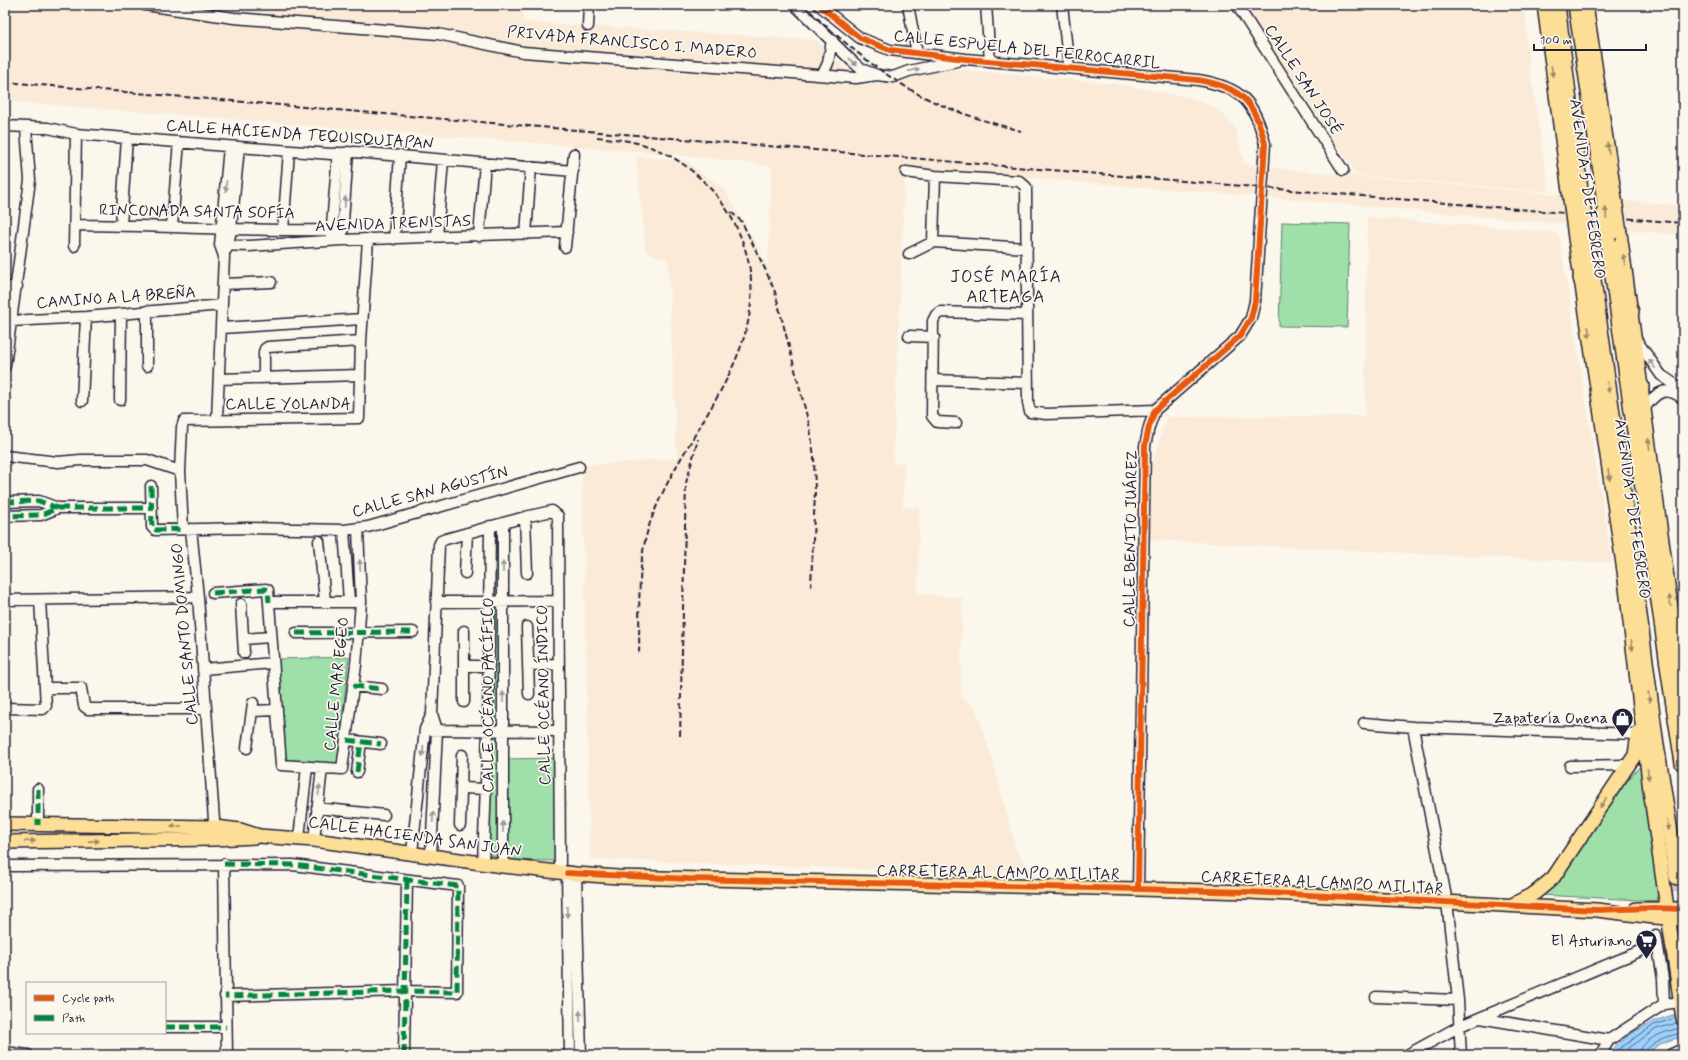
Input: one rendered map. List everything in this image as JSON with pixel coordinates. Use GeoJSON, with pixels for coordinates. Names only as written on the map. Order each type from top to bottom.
{"type":"FeatureCollection","features":[{"type":"Feature","properties":{"kind":"highway","name":"AVENIDA 5 DE FEBRERO"},"geometry":{"type":"LineString","coordinates":[[1557,5],[1578,182],[1581,238],[1601,332],[1654,738],[1676,877]]}},
{"type":"Feature","properties":{"kind":"highway","name":"AVENIDA 5 DE FEBRERO"},"geometry":{"type":"LineString","coordinates":[[1576,5],[1603,185],[1615,242],[1611,257],[1683,763]]}},
{"type":"Feature","properties":{"kind":"highway"},"geometry":{"type":"LineString","coordinates":[[1611,257],[1631,312]]}},
{"type":"Feature","properties":{"kind":"highway"},"geometry":{"type":"LineString","coordinates":[[1581,278],[1601,332]]}},
{"type":"Feature","properties":{"kind":"highway"},"geometry":{"type":"LineString","coordinates":[[1637,447],[1641,386]]}},
{"type":"Feature","properties":{"kind":"highway"},"geometry":{"type":"LineString","coordinates":[[1607,457],[1612,414]]}},
{"type":"Feature","properties":{"kind":"highway"},"geometry":{"type":"LineString","coordinates":[[1624,571],[1637,607]]}},
{"type":"Feature","properties":{"kind":"highway"},"geometry":{"type":"LineString","coordinates":[[1671,686],[1673,668],[1671,638],[1674,629]]}},
{"type":"Feature","properties":{"kind":"main road","name":"AVENIDA 5 DE FEBRERO"},"geometry":{"type":"LineString","coordinates":[[1544,5],[1568,184],[1581,238],[1581,278],[1624,571],[1641,718],[1682,1010]]}},
{"type":"Feature","properties":{"kind":"main road","name":"AVENIDA 5 DE FEBRERO"},"geometry":{"type":"LineString","coordinates":[[1586,5],[1613,185],[1615,242],[1631,312],[1635,338],[1683,695]]}},
{"type":"Feature","properties":{"kind":"main road"},"geometry":{"type":"LineString","coordinates":[[1512,905],[1535,893],[1552,878],[1635,755],[1641,718]]}},
{"type":"Feature","properties":{"kind":"main road","name":"CALLE HACIENDA SAN JUAN"},"geometry":{"type":"LineString","coordinates":[[5,824],[38,824],[215,833]]}},
{"type":"Feature","properties":{"kind":"main road","name":"CALLE HACIENDA SAN JUAN"},"geometry":{"type":"LineString","coordinates":[[5,842],[215,833],[240,830],[259,836],[299,838],[483,864],[568,874]]}},
{"type":"Feature","properties":{"kind":"main road","name":"CARRETERA AL CAMPO MILITAR"},"geometry":{"type":"LineString","coordinates":[[568,874],[737,881],[1138,889],[1512,905],[1668,914]]}},
{"type":"Feature","properties":{"kind":"main road"},"geometry":{"type":"LineString","coordinates":[[1668,914],[1683,909]]}},
{"type":"Feature","properties":{"kind":"main road"},"geometry":{"type":"LineString","coordinates":[[1668,914],[1683,919]]}},
{"type":"Feature","properties":{"kind":"main road"},"geometry":{"type":"LineString","coordinates":[[1672,942],[1678,932],[1683,932]]}},
{"type":"Feature","properties":{"kind":"street","name":"PRIVADA FRANCISCO I. MADERO"},"geometry":{"type":"LineString","coordinates":[[145,5],[234,18],[438,34],[523,52],[823,74],[856,78],[877,75]]}},
{"type":"Feature","properties":{"kind":"street","name":"PRIVADA FRANCISCO I. MADERO"},"geometry":{"type":"LineString","coordinates":[[588,26],[589,5]]}},
{"type":"Feature","properties":{"kind":"street","name":"CALLE ESPUELA DEL FERROCARRIL"},"geometry":{"type":"LineString","coordinates":[[795,5],[861,69],[877,75],[893,77],[910,71],[966,59]]}},
{"type":"Feature","properties":{"kind":"street","name":"CALLE ESPUELA DEL FERROCARRIL"},"geometry":{"type":"LineString","coordinates":[[820,5],[866,41],[890,50],[966,59],[1198,80]]}},
{"type":"Feature","properties":{"kind":"street"},"geometry":{"type":"LineString","coordinates":[[908,5],[917,53]]}},
{"type":"Feature","properties":{"kind":"street"},"geometry":{"type":"LineString","coordinates":[[986,5],[990,61]]}},
{"type":"Feature","properties":{"kind":"street"},"geometry":{"type":"LineString","coordinates":[[1062,5],[1069,68]]}},
{"type":"Feature","properties":{"kind":"street","name":"CALLE SAN JOSÉ"},"geometry":{"type":"LineString","coordinates":[[1237,5],[1343,170]]}},
{"type":"Feature","properties":{"kind":"street"},"geometry":{"type":"LineString","coordinates":[[823,74],[828,63],[832,40]]}},
{"type":"Feature","properties":{"kind":"street","name":"CALLE BENITO JUÁREZ"},"geometry":{"type":"LineString","coordinates":[[1138,889],[1145,446],[1149,427],[1156,410],[1240,336],[1251,318],[1256,301],[1265,144],[1256,114],[1245,100],[1232,89],[1215,83],[1198,80]]}},
{"type":"Feature","properties":{"kind":"street","name":"CALLE HACIENDA TEQUISQUIAPAN"},"geometry":{"type":"LineString","coordinates":[[5,126],[56,128],[76,134],[234,147],[400,156],[573,171]]}},
{"type":"Feature","properties":{"kind":"street"},"geometry":{"type":"LineString","coordinates":[[5,366],[7,334],[11,321],[17,286],[30,180],[26,128]]}},
{"type":"Feature","properties":{"kind":"street"},"geometry":{"type":"LineString","coordinates":[[74,246],[76,134]]}},
{"type":"Feature","properties":{"kind":"street"},"geometry":{"type":"LineString","coordinates":[[120,225],[127,138]]}},
{"type":"Feature","properties":{"kind":"street"},"geometry":{"type":"LineString","coordinates":[[172,226],[179,142]]}},
{"type":"Feature","properties":{"kind":"street"},"geometry":{"type":"LineString","coordinates":[[217,419],[222,328],[224,245],[234,147]]}},
{"type":"Feature","properties":{"kind":"street"},"geometry":{"type":"LineString","coordinates":[[283,230],[289,151]]}},
{"type":"Feature","properties":{"kind":"street"},"geometry":{"type":"LineString","coordinates":[[342,240],[343,153]]}},
{"type":"Feature","properties":{"kind":"street"},"geometry":{"type":"LineString","coordinates":[[331,241],[343,153]]}},
{"type":"Feature","properties":{"kind":"street"},"geometry":{"type":"LineString","coordinates":[[565,247],[574,154]]}},
{"type":"Feature","properties":{"kind":"street"},"geometry":{"type":"LineString","coordinates":[[394,239],[400,156]]}},
{"type":"Feature","properties":{"kind":"street"},"geometry":{"type":"LineString","coordinates":[[437,236],[443,160]]}},
{"type":"Feature","properties":{"kind":"street"},"geometry":{"type":"LineString","coordinates":[[479,236],[485,163]]}},
{"type":"Feature","properties":{"kind":"street"},"geometry":{"type":"LineString","coordinates":[[526,234],[530,167]]}},
{"type":"Feature","properties":{"kind":"street"},"geometry":{"type":"LineString","coordinates":[[906,172],[935,176],[1019,181],[1026,187],[1028,403],[1030,412],[1046,414],[1156,410]]}},
{"type":"Feature","properties":{"kind":"street"},"geometry":{"type":"LineString","coordinates":[[933,242],[935,176]]}},
{"type":"Feature","properties":{"kind":"street","name":"RINCONADA SANTA SOFÍA"},"geometry":{"type":"LineString","coordinates":[[75,225],[343,230]]}},
{"type":"Feature","properties":{"kind":"street","name":"AVENIDA TRENISTAS"},"geometry":{"type":"LineString","coordinates":[[224,245],[249,246],[342,240],[567,232]]}},
{"type":"Feature","properties":{"kind":"street"},"geometry":{"type":"LineString","coordinates":[[219,379],[360,375],[362,319],[368,240]]}},
{"type":"Feature","properties":{"kind":"street"},"geometry":{"type":"LineString","coordinates":[[910,254],[933,242],[1027,248]]}},
{"type":"Feature","properties":{"kind":"street"},"geometry":{"type":"LineString","coordinates":[[223,284],[271,282]]}},
{"type":"Feature","properties":{"kind":"street"},"geometry":{"type":"LineString","coordinates":[[5,288],[17,286]]}},
{"type":"Feature","properties":{"kind":"street","name":"CAMINO A LA BREÑA"},"geometry":{"type":"LineString","coordinates":[[11,321],[86,317],[222,305]]}},
{"type":"Feature","properties":{"kind":"street"},"geometry":{"type":"LineString","coordinates":[[146,366],[147,311]]}},
{"type":"Feature","properties":{"kind":"street"},"geometry":{"type":"LineString","coordinates":[[956,423],[937,422],[932,416],[934,321],[936,315],[941,312],[1027,315]]}},
{"type":"Feature","properties":{"kind":"street"},"geometry":{"type":"LineString","coordinates":[[120,400],[122,314]]}},
{"type":"Feature","properties":{"kind":"street"},"geometry":{"type":"LineString","coordinates":[[82,401],[86,317]]}},
{"type":"Feature","properties":{"kind":"street"},"geometry":{"type":"LineString","coordinates":[[222,328],[362,319]]}},
{"type":"Feature","properties":{"kind":"street"},"geometry":{"type":"LineString","coordinates":[[909,336],[934,337]]}},
{"type":"Feature","properties":{"kind":"street"},"geometry":{"type":"LineString","coordinates":[[1635,338],[1661,375],[1683,390]]}},
{"type":"Feature","properties":{"kind":"street"},"geometry":{"type":"LineString","coordinates":[[264,377],[264,352],[268,347],[361,341]]}},
{"type":"Feature","properties":{"kind":"street","name":"CALLE YOLANDA"},"geometry":{"type":"LineString","coordinates":[[217,419],[359,418],[360,375]]}},
{"type":"Feature","properties":{"kind":"street"},"geometry":{"type":"LineString","coordinates":[[933,380],[1028,383]]}},
{"type":"Feature","properties":{"kind":"street"},"geometry":{"type":"LineString","coordinates":[[1644,409],[1655,396],[1662,391],[1669,390],[1683,399]]}},
{"type":"Feature","properties":{"kind":"street","name":"CALLE SANTO DOMINGO"},"geometry":{"type":"LineString","coordinates":[[215,833],[198,597],[187,529],[180,471],[182,423],[187,420],[217,419]]}},
{"type":"Feature","properties":{"kind":"street"},"geometry":{"type":"LineString","coordinates":[[5,456],[58,462],[81,460],[147,460],[180,471]]}},
{"type":"Feature","properties":{"kind":"street","name":"CALLE SAN AGUSTÍN"},"geometry":{"type":"LineString","coordinates":[[152,508],[154,530],[358,529],[579,466]]}},
{"type":"Feature","properties":{"kind":"street"},"geometry":{"type":"LineString","coordinates":[[5,502],[44,502],[58,508],[152,508],[151,486]]}},
{"type":"Feature","properties":{"kind":"street"},"geometry":{"type":"LineString","coordinates":[[27,501],[28,515]]}},
{"type":"Feature","properties":{"kind":"street"},"geometry":{"type":"LineString","coordinates":[[5,516],[45,514],[58,508]]}},
{"type":"Feature","properties":{"kind":"street","name":"CALLE OCÉANO ÍNDICO"},"geometry":{"type":"LineString","coordinates":[[525,517],[549,511],[555,512],[558,516],[558,664],[568,874]]}},
{"type":"Feature","properties":{"kind":"street"},"geometry":{"type":"LineString","coordinates":[[431,856],[437,730],[432,714],[439,545],[441,541],[446,539],[525,517],[527,573]]}},
{"type":"Feature","properties":{"kind":"street","name":"CALLE OCÉANO PACÍFICO"},"geometry":{"type":"LineString","coordinates":[[502,866],[504,730],[503,524]]}},
{"type":"Feature","properties":{"kind":"street","name":"CALLE OCÉANO PACÍFICO"},"geometry":{"type":"LineString","coordinates":[[483,864],[488,730],[490,526]]}},
{"type":"Feature","properties":{"kind":"street","name":"CALLE MAR EGEO"},"geometry":{"type":"LineString","coordinates":[[322,768],[342,769],[347,740],[361,602],[358,529]]}},
{"type":"Feature","properties":{"kind":"street"},"geometry":{"type":"LineString","coordinates":[[344,530],[348,601]]}},
{"type":"Feature","properties":{"kind":"street"},"geometry":{"type":"LineString","coordinates":[[465,573],[467,533]]}},
{"type":"Feature","properties":{"kind":"street"},"geometry":{"type":"LineString","coordinates":[[319,540],[326,601]]}},
{"type":"Feature","properties":{"kind":"street"},"geometry":{"type":"LineString","coordinates":[[213,593],[266,588],[268,590],[281,764],[322,768],[314,840]]}},
{"type":"Feature","properties":{"kind":"street"},"geometry":{"type":"LineString","coordinates":[[5,600],[198,597]]}},
{"type":"Feature","properties":{"kind":"street"},"geometry":{"type":"LineString","coordinates":[[5,708],[44,708],[46,706],[40,600]]}},
{"type":"Feature","properties":{"kind":"street"},"geometry":{"type":"LineString","coordinates":[[436,602],[558,601]]}},
{"type":"Feature","properties":{"kind":"street"},"geometry":{"type":"LineString","coordinates":[[269,602],[361,602]]}},
{"type":"Feature","properties":{"kind":"street"},"geometry":{"type":"LineString","coordinates":[[241,604],[244,653]]}},
{"type":"Feature","properties":{"kind":"street"},"geometry":{"type":"LineString","coordinates":[[527,627],[529,694]]}},
{"type":"Feature","properties":{"kind":"street"},"geometry":{"type":"LineString","coordinates":[[464,631],[464,702]]}},
{"type":"Feature","properties":{"kind":"street"},"geometry":{"type":"LineString","coordinates":[[296,633],[413,632]]}},
{"type":"Feature","properties":{"kind":"street"},"geometry":{"type":"LineString","coordinates":[[243,639],[271,637]]}},
{"type":"Feature","properties":{"kind":"street"},"geometry":{"type":"LineString","coordinates":[[203,669],[273,663]]}},
{"type":"Feature","properties":{"kind":"street"},"geometry":{"type":"LineString","coordinates":[[528,665],[558,664]]}},
{"type":"Feature","properties":{"kind":"street"},"geometry":{"type":"LineString","coordinates":[[464,666],[489,666]]}},
{"type":"Feature","properties":{"kind":"street"},"geometry":{"type":"LineString","coordinates":[[353,686],[382,689]]}},
{"type":"Feature","properties":{"kind":"street"},"geometry":{"type":"LineString","coordinates":[[45,688],[81,688],[84,706],[88,709],[206,709]]}},
{"type":"Feature","properties":{"kind":"street"},"geometry":{"type":"LineString","coordinates":[[247,748],[252,707],[277,710]]}},
{"type":"Feature","properties":{"kind":"street"},"geometry":{"type":"LineString","coordinates":[[412,854],[426,729],[432,714]]}},
{"type":"Feature","properties":{"kind":"street"},"geometry":{"type":"LineString","coordinates":[[1364,723],[1413,727],[1638,734]]}},
{"type":"Feature","properties":{"kind":"street"},"geometry":{"type":"LineString","coordinates":[[1413,727],[1447,902],[1458,1000],[1461,1055]]}},
{"type":"Feature","properties":{"kind":"street"},"geometry":{"type":"LineString","coordinates":[[426,729],[560,731]]}},
{"type":"Feature","properties":{"kind":"street"},"geometry":{"type":"LineString","coordinates":[[347,740],[381,744]]}},
{"type":"Feature","properties":{"kind":"street"},"geometry":{"type":"LineString","coordinates":[[357,772],[361,742]]}},
{"type":"Feature","properties":{"kind":"street"},"geometry":{"type":"LineString","coordinates":[[460,825],[462,755]]}},
{"type":"Feature","properties":{"kind":"street"},"geometry":{"type":"LineString","coordinates":[[1570,766],[1628,765]]}},
{"type":"Feature","properties":{"kind":"street"},"geometry":{"type":"LineString","coordinates":[[299,838],[307,767]]}},
{"type":"Feature","properties":{"kind":"street"},"geometry":{"type":"LineString","coordinates":[[462,788],[486,788]]}},
{"type":"Feature","properties":{"kind":"street"},"geometry":{"type":"LineString","coordinates":[[38,789],[38,824]]}},
{"type":"Feature","properties":{"kind":"street"},"geometry":{"type":"LineString","coordinates":[[317,808],[384,815]]}},
{"type":"Feature","properties":{"kind":"street"},"geometry":{"type":"LineString","coordinates":[[224,864],[227,1055]]}},
{"type":"Feature","properties":{"kind":"street"},"geometry":{"type":"LineString","coordinates":[[5,866],[224,864],[293,865],[458,886],[457,992],[405,991],[225,996]]}},
{"type":"Feature","properties":{"kind":"street"},"geometry":{"type":"LineString","coordinates":[[568,874],[570,1055]]}},
{"type":"Feature","properties":{"kind":"street"},"geometry":{"type":"LineString","coordinates":[[568,874],[581,1055]]}},
{"type":"Feature","properties":{"kind":"street"},"geometry":{"type":"LineString","coordinates":[[404,1055],[407,880]]}},
{"type":"Feature","properties":{"kind":"street"},"geometry":{"type":"LineString","coordinates":[[1407,1055],[1460,1026],[1657,939],[1663,979],[1664,1004]]}},
{"type":"Feature","properties":{"kind":"street"},"geometry":{"type":"LineString","coordinates":[[1663,979],[1677,976]]}},
{"type":"Feature","properties":{"kind":"street"},"geometry":{"type":"LineString","coordinates":[[1376,997],[1458,1000]]}},
{"type":"Feature","properties":{"kind":"street"},"geometry":{"type":"LineString","coordinates":[[1664,1004],[1682,1010]]}},
{"type":"Feature","properties":{"kind":"street"},"geometry":{"type":"LineString","coordinates":[[1600,1055],[1609,1040],[1664,1004]]}},
{"type":"Feature","properties":{"kind":"street"},"geometry":{"type":"LineString","coordinates":[[1480,1018],[1609,1040]]}},
{"type":"Feature","properties":{"kind":"street"},"geometry":{"type":"LineString","coordinates":[[166,1027],[226,1027]]}},
{"type":"Feature","properties":{"kind":"street"},"geometry":{"type":"LineString","coordinates":[[1670,1055],[1683,1049]]}},
{"type":"Feature","properties":{"kind":"street"},"geometry":{"type":"LineString","coordinates":[[5,1052],[28,1055]]}},
{"type":"Feature","properties":{"kind":"shaded area"},"geometry":{"type":"Polygon","coordinates":[[[5,5],[523,5],[523,22],[816,40],[864,86],[952,69],[1117,84],[1188,97],[1216,108],[1235,127],[1244,164],[1290,170],[1683,206],[1683,235],[1289,199],[905,168],[893,463],[905,463],[902,508],[919,507],[918,594],[962,598],[961,697],[976,709],[994,765],[1017,853],[1036,875],[590,859],[582,466],[677,458],[668,259],[646,252],[636,156],[685,161],[724,189],[768,266],[772,168],[768,165],[672,154],[5,101],[5,5]]]}},
{"type":"Feature","properties":{"kind":"shaded area"},"geometry":{"type":"Polygon","coordinates":[[[1244,5],[1525,5],[1528,58],[1549,192],[1357,175],[1244,5]]]}},
{"type":"Feature","properties":{"kind":"shaded area"},"geometry":{"type":"Polygon","coordinates":[[[1367,217],[1549,232],[1559,235],[1612,563],[1150,540],[1152,465],[1167,417],[1365,416],[1367,217]]]}},
{"type":"Feature","properties":{"kind":"green space"},"geometry":{"type":"Polygon","coordinates":[[[1282,222],[1350,224],[1347,327],[1279,326],[1282,222]]]}},
{"type":"Feature","properties":{"kind":"green space"},"geometry":{"type":"Polygon","coordinates":[[[499,527],[500,856],[487,855],[492,528],[499,527]]]}},
{"type":"Feature","properties":{"kind":"green space"},"geometry":{"type":"Polygon","coordinates":[[[349,657],[337,765],[285,761],[278,659],[349,657]]]}},
{"type":"Feature","properties":{"kind":"green space"},"geometry":{"type":"Polygon","coordinates":[[[555,758],[555,861],[507,860],[507,759],[555,758]]]}},
{"type":"Feature","properties":{"kind":"green space"},"geometry":{"type":"Polygon","coordinates":[[[1641,765],[1662,901],[1539,895],[1607,805],[1641,765]]]}},
{"type":"Feature","properties":{"kind":"water"},"geometry":{"type":"Polygon","coordinates":[[[1683,1013],[1683,1037],[1658,1045],[1646,1055],[1608,1055],[1623,1040],[1642,1028],[1663,1018],[1683,1013]]]}},
{"type":"Feature","properties":{"kind":"tunnel"},"geometry":{"type":"LineString","coordinates":[[1677,877],[1683,930]]}},
{"type":"Feature","properties":{"kind":"railway"},"geometry":{"type":"LineString","coordinates":[[803,5],[864,58],[914,92],[954,110],[1021,131]]}},
{"type":"Feature","properties":{"kind":"railway"},"geometry":{"type":"LineString","coordinates":[[5,82],[1683,223]]}},
{"type":"Feature","properties":{"kind":"railway"},"geometry":{"type":"LineString","coordinates":[[597,137],[633,142],[653,148],[675,159],[695,173],[704,182],[727,210],[746,254],[751,295],[745,334],[730,372],[667,484],[650,523],[641,571],[639,655]]}},
{"type":"Feature","properties":{"kind":"railway"},"geometry":{"type":"LineString","coordinates":[[731,212],[742,222],[775,292],[810,428],[814,457],[815,492],[811,587]]}},
{"type":"Feature","properties":{"kind":"railway"},"geometry":{"type":"LineString","coordinates":[[680,736],[686,483],[698,439]]}},
{"type":"Feature","properties":{"kind":"marked path"},"geometry":{"type":"LineString","coordinates":[[151,486],[152,528],[156,530],[183,529]]}},
{"type":"Feature","properties":{"kind":"marked path"},"geometry":{"type":"LineString","coordinates":[[5,502],[39,501],[58,508],[41,515],[5,516]]}},
{"type":"Feature","properties":{"kind":"marked path"},"geometry":{"type":"LineString","coordinates":[[58,508],[152,508]]}},
{"type":"Feature","properties":{"kind":"marked path"},"geometry":{"type":"LineString","coordinates":[[213,593],[266,589],[268,590],[269,602]]}},
{"type":"Feature","properties":{"kind":"marked path"},"geometry":{"type":"LineString","coordinates":[[296,633],[413,632]]}},
{"type":"Feature","properties":{"kind":"marked path"},"geometry":{"type":"LineString","coordinates":[[353,686],[382,689]]}},
{"type":"Feature","properties":{"kind":"marked path"},"geometry":{"type":"LineString","coordinates":[[347,740],[381,744]]}},
{"type":"Feature","properties":{"kind":"marked path"},"geometry":{"type":"LineString","coordinates":[[357,772],[361,742]]}},
{"type":"Feature","properties":{"kind":"marked path"},"geometry":{"type":"LineString","coordinates":[[38,789],[38,825]]}},
{"type":"Feature","properties":{"kind":"marked path"},"geometry":{"type":"LineString","coordinates":[[224,864],[293,865],[458,886],[457,992],[405,991],[225,996]]}},
{"type":"Feature","properties":{"kind":"marked path"},"geometry":{"type":"LineString","coordinates":[[404,1055],[407,880]]}},
{"type":"Feature","properties":{"kind":"marked path"},"geometry":{"type":"LineString","coordinates":[[166,1027],[226,1027]]}},
{"type":"Feature","properties":{"kind":"cycle path"},"geometry":{"type":"LineString","coordinates":[[819,5],[860,38],[890,50],[966,59],[1198,80],[1213,83],[1225,87],[1244,98],[1251,107],[1261,129],[1265,144],[1255,301],[1251,318],[1240,336],[1155,410],[1149,427],[1145,446],[1138,889]]}},
{"type":"Feature","properties":{"kind":"cycle path"},"geometry":{"type":"LineString","coordinates":[[567,873],[689,879],[1249,892],[1597,910],[1653,908],[1683,909]]}},
{"type":"Feature","properties":{"kind":"place","name":"Zapatería Onena"},"geometry":{"type":"Point","coordinates":[1623,738]}},
{"type":"Feature","properties":{"kind":"place","name":"El Asturiano"},"geometry":{"type":"Point","coordinates":[1647,960]}},
{"type":"Feature","properties":{"kind":"district","name":"JOSÉ MARÍA ARTEAGA"},"geometry":{"type":"Point","coordinates":[1006,287]}}]}
